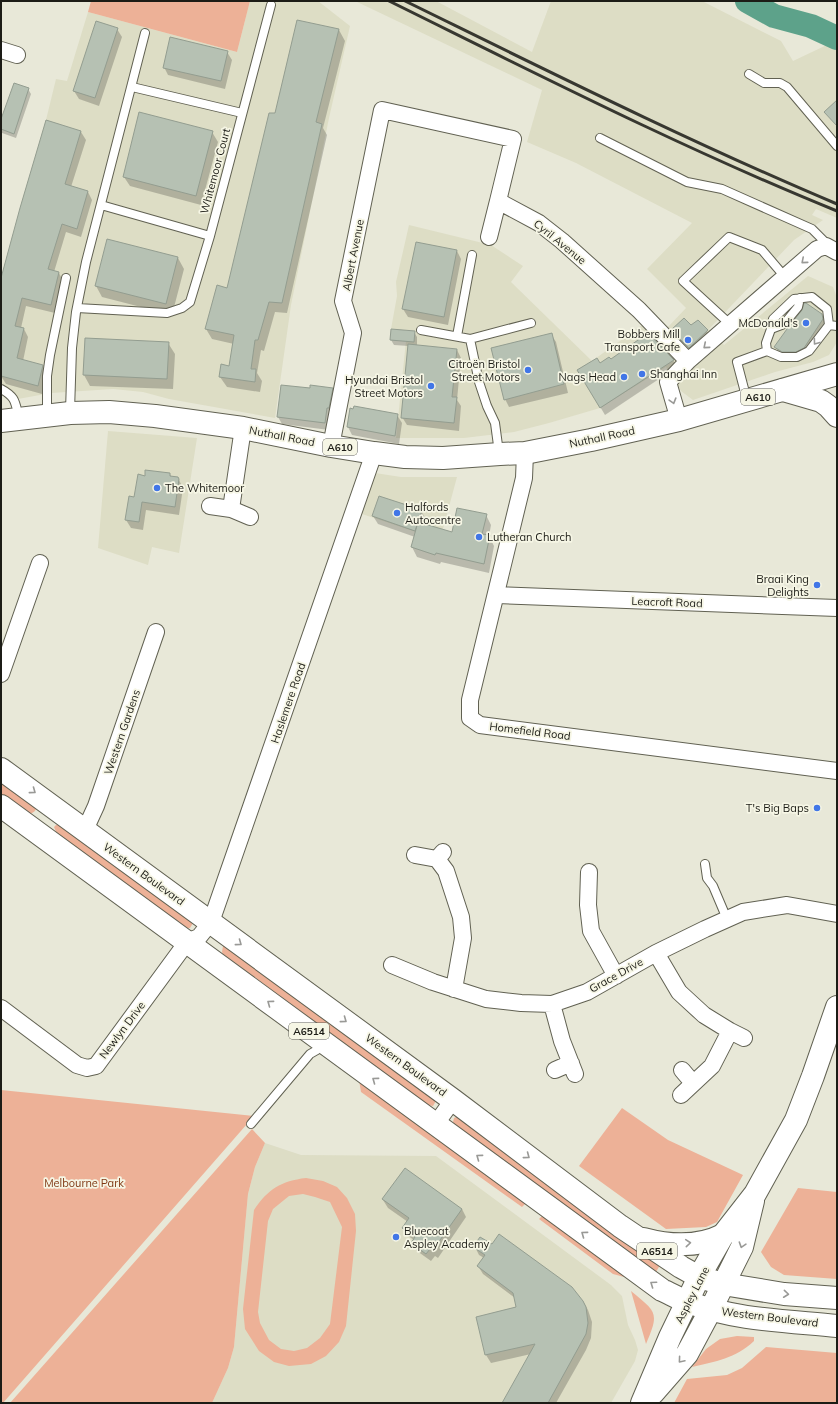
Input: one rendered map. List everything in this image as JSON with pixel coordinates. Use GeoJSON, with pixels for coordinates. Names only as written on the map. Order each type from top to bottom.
{"type":"FeatureCollection","features":[{"type":"Feature","properties":{"kind":"main road","name":"Nuthall Road"},"geometry":{"type":"LineString","coordinates":[[10,419],[70,413],[109,412],[155,416],[244,428],[331,446],[374,453],[405,457],[443,458],[525,453],[591,440],[679,420],[837,374]]}},
{"type":"Feature","properties":{"kind":"main road"},"geometry":{"type":"LineString","coordinates":[[783,390],[821,401],[837,416]]}},
{"type":"Feature","properties":{"kind":"main road","name":"Western Boulevard"},"geometry":{"type":"LineString","coordinates":[[1,768],[453,1100],[635,1237],[681,1267],[700,1277],[723,1284],[784,1294],[837,1298]]}},
{"type":"Feature","properties":{"kind":"main road","name":"Western Boulevard"},"geometry":{"type":"LineString","coordinates":[[1,806],[662,1290],[688,1302],[711,1309],[753,1317],[837,1326]]}},
{"type":"Feature","properties":{"kind":"main road"},"geometry":{"type":"LineString","coordinates":[[38,834],[56,809]]}},
{"type":"Feature","properties":{"kind":"main road","name":"Aspley Lane"},"geometry":{"type":"LineString","coordinates":[[642,1403],[670,1337],[700,1277],[723,1235],[755,1194],[796,1120],[837,1007]]}},
{"type":"Feature","properties":{"kind":"main road","name":"Aspley Lane"},"geometry":{"type":"LineString","coordinates":[[645,1403],[687,1354],[711,1309],[742,1247],[755,1194]]}},
{"type":"Feature","properties":{"kind":"main road"},"geometry":{"type":"LineString","coordinates":[[635,1237],[660,1243],[684,1244],[712,1241],[723,1235]]}},
{"type":"Feature","properties":{"kind":"street"},"geometry":{"type":"LineString","coordinates":[[1,50],[17,55]]}},
{"type":"Feature","properties":{"kind":"street","name":"Albert Avenue"},"geometry":{"type":"LineString","coordinates":[[331,446],[354,333],[343,301],[382,110],[513,139],[498,201]]}},
{"type":"Feature","properties":{"kind":"street"},"geometry":{"type":"LineString","coordinates":[[489,237],[498,201]]}},
{"type":"Feature","properties":{"kind":"street","name":"Cyril Avenue"},"geometry":{"type":"LineString","coordinates":[[498,201],[539,223],[562,241],[639,310],[688,361]]}},
{"type":"Feature","properties":{"kind":"street"},"geometry":{"type":"LineString","coordinates":[[679,420],[668,382],[688,361],[817,249],[826,246],[835,250]]}},
{"type":"Feature","properties":{"kind":"street"},"geometry":{"type":"LineString","coordinates":[[231,509],[244,428]]}},
{"type":"Feature","properties":{"kind":"street","name":"Haslemere Road"},"geometry":{"type":"LineString","coordinates":[[187,942],[199,937],[211,922],[374,453]]}},
{"type":"Feature","properties":{"kind":"street","name":"Homefield Road"},"geometry":{"type":"LineString","coordinates":[[525,453],[524,478],[497,595],[470,700],[470,718],[480,725],[837,771]]}},
{"type":"Feature","properties":{"kind":"street"},"geometry":{"type":"LineString","coordinates":[[210,506],[231,509],[250,516]]}},
{"type":"Feature","properties":{"kind":"street"},"geometry":{"type":"LineString","coordinates":[[1,674],[40,563]]}},
{"type":"Feature","properties":{"kind":"street","name":"Leacroft Road"},"geometry":{"type":"LineString","coordinates":[[497,595],[837,608]]}},
{"type":"Feature","properties":{"kind":"street","name":"Western Gardens"},"geometry":{"type":"LineString","coordinates":[[85,830],[96,806],[156,632]]}},
{"type":"Feature","properties":{"kind":"street"},"geometry":{"type":"LineString","coordinates":[[415,855],[440,856],[461,917],[463,938],[454,989]]}},
{"type":"Feature","properties":{"kind":"street"},"geometry":{"type":"LineString","coordinates":[[584,881],[591,931],[616,976]]}},
{"type":"Feature","properties":{"kind":"street","name":"Grace Drive"},"geometry":{"type":"LineString","coordinates":[[392,965],[432,982],[486,999],[521,1003],[552,1004],[587,992],[656,953],[743,912],[787,905],[837,914]]}},
{"type":"Feature","properties":{"kind":"street","name":"Newlyn Drive"},"geometry":{"type":"LineString","coordinates":[[1,1008],[77,1065],[87,1068],[96,1066],[187,942]]}},
{"type":"Feature","properties":{"kind":"street"},"geometry":{"type":"LineString","coordinates":[[656,953],[680,992],[704,1015],[744,1038]]}},
{"type":"Feature","properties":{"kind":"street"},"geometry":{"type":"LineString","coordinates":[[552,1004],[562,1041],[573,1069],[555,1070]]}},
{"type":"Feature","properties":{"kind":"street"},"geometry":{"type":"LineString","coordinates":[[681,1095],[712,1066],[730,1031]]}},
{"type":"Feature","properties":{"kind":"street"},"geometry":{"type":"LineString","coordinates":[[682,1070],[693,1083]]}},
{"type":"Feature","properties":{"kind":"street"},"geometry":{"type":"LineString","coordinates":[[436,1125],[453,1100]]}},
{"type":"Feature","properties":{"kind":"lane","name":"Whitemoor Court"},"geometry":{"type":"LineString","coordinates":[[77,308],[167,313],[182,308],[190,302],[210,236],[271,5]]}},
{"type":"Feature","properties":{"kind":"lane"},"geometry":{"type":"LineString","coordinates":[[70,413],[72,348],[77,308],[86,262],[145,33]]}},
{"type":"Feature","properties":{"kind":"lane"},"geometry":{"type":"LineString","coordinates":[[749,74],[764,83],[780,83],[787,87],[837,146]]}},
{"type":"Feature","properties":{"kind":"lane"},"geometry":{"type":"LineString","coordinates":[[132,87],[242,112]]}},
{"type":"Feature","properties":{"kind":"lane"},"geometry":{"type":"LineString","coordinates":[[600,138],[687,182],[722,189],[812,229],[835,250]]}},
{"type":"Feature","properties":{"kind":"lane"},"geometry":{"type":"LineString","coordinates":[[101,205],[210,236]]}},
{"type":"Feature","properties":{"kind":"lane"},"geometry":{"type":"LineString","coordinates":[[731,325],[683,281],[729,237],[762,250],[785,277]]}},
{"type":"Feature","properties":{"kind":"lane"},"geometry":{"type":"LineString","coordinates":[[457,336],[472,255]]}},
{"type":"Feature","properties":{"kind":"lane"},"geometry":{"type":"LineString","coordinates":[[47,415],[50,355],[66,278]]}},
{"type":"Feature","properties":{"kind":"lane"},"geometry":{"type":"LineString","coordinates":[[747,400],[736,362],[767,351],[781,357],[797,356],[809,351],[833,326],[827,308],[812,297],[800,298],[798,307],[784,324],[771,329],[766,343],[767,351]]}},
{"type":"Feature","properties":{"kind":"lane"},"geometry":{"type":"LineString","coordinates":[[420,330],[470,339],[531,323]]}},
{"type":"Feature","properties":{"kind":"lane"},"geometry":{"type":"LineString","coordinates":[[470,339],[479,382],[487,406],[495,423],[500,454]]}},
{"type":"Feature","properties":{"kind":"lane"},"geometry":{"type":"LineString","coordinates":[[1,389],[11,395],[15,403],[10,419]]}},
{"type":"Feature","properties":{"kind":"lane"},"geometry":{"type":"LineString","coordinates":[[704,864],[707,878],[713,886],[727,919]]}},
{"type":"Feature","properties":{"kind":"lane"},"geometry":{"type":"LineString","coordinates":[[251,1124],[310,1054],[317,1050],[323,1042]]}},
{"type":"Feature","properties":{"kind":"shaded area"},"geometry":{"type":"Polygon","coordinates":[[[250,1],[318,1],[350,26],[329,118],[291,305],[275,418],[169,399],[143,392],[113,389],[51,393],[18,399],[13,392],[1,385],[1,278],[46,120],[56,79],[67,81],[88,12],[237,52],[250,1]]]}},
{"type":"Feature","properties":{"kind":"shaded area"},"geometry":{"type":"Polygon","coordinates":[[[355,1],[436,1],[532,52],[551,1],[702,1],[781,41],[793,61],[831,43],[837,46],[837,218],[816,209],[812,215],[823,220],[794,240],[709,329],[724,345],[808,276],[833,287],[836,295],[837,342],[829,355],[813,362],[775,372],[693,400],[681,391],[666,367],[600,408],[549,423],[514,432],[464,438],[396,438],[406,341],[391,329],[397,296],[396,282],[409,225],[491,245],[523,266],[511,282],[592,361],[656,315],[668,327],[686,308],[647,269],[692,223],[576,163],[527,142],[542,90],[355,1]]]}},
{"type":"Feature","properties":{"kind":"shaded area"},"geometry":{"type":"Polygon","coordinates":[[[108,431],[197,438],[179,553],[152,547],[148,565],[98,548],[108,431]]]}},
{"type":"Feature","properties":{"kind":"shaded area"},"geometry":{"type":"Polygon","coordinates":[[[375,473],[401,477],[457,477],[440,540],[362,514],[375,473]]]}},
{"type":"Feature","properties":{"kind":"shaded area","name":"Bluecoat Aspley Academy"},"geometry":{"type":"Polygon","coordinates":[[[265,1143],[301,1155],[436,1156],[611,1285],[622,1296],[628,1325],[638,1350],[635,1361],[611,1403],[212,1403],[228,1368],[234,1347],[248,1194],[255,1167],[265,1143]]]}},
{"type":"Feature","properties":{"kind":"green space"},"geometry":{"type":"Polygon","coordinates":[[[91,1],[250,1],[237,52],[88,12],[91,1]]]}},
{"type":"Feature","properties":{"kind":"green space"},"geometry":{"type":"Polygon","coordinates":[[[1,778],[37,807],[33,813],[28,814],[1,794],[1,778]]]}},
{"type":"Feature","properties":{"kind":"green space"},"geometry":{"type":"Polygon","coordinates":[[[62,824],[193,923],[190,928],[187,928],[57,834],[54,827],[62,824]]]}},
{"type":"Feature","properties":{"kind":"green space"},"geometry":{"type":"Polygon","coordinates":[[[227,945],[437,1099],[433,1106],[428,1105],[223,954],[223,946],[227,945]]]}},
{"type":"Feature","properties":{"kind":"green space"},"geometry":{"type":"Polygon","coordinates":[[[359,1080],[526,1203],[522,1207],[361,1092],[359,1080]]]}},
{"type":"Feature","properties":{"kind":"green space","name":"Melbourne Park"},"geometry":{"type":"Polygon","coordinates":[[[1,1090],[254,1116],[3,1403],[1,1403],[1,1090]]]}},
{"type":"Feature","properties":{"kind":"green space"},"geometry":{"type":"Polygon","coordinates":[[[622,1108],[668,1140],[743,1175],[717,1222],[706,1227],[666,1229],[579,1166],[622,1108]]]}},
{"type":"Feature","properties":{"kind":"green space"},"geometry":{"type":"Polygon","coordinates":[[[458,1116],[660,1265],[656,1272],[455,1126],[453,1122],[454,1118],[458,1116]]]}},
{"type":"Feature","properties":{"kind":"green space"},"geometry":{"type":"Polygon","coordinates":[[[252,1129],[265,1143],[255,1167],[248,1194],[234,1347],[228,1368],[212,1403],[10,1403],[252,1129]]]}},
{"type":"Feature","properties":{"kind":"green space"},"geometry":{"type":"Polygon","coordinates":[[[306,1178],[323,1181],[337,1187],[347,1198],[355,1214],[356,1231],[346,1326],[339,1342],[326,1356],[311,1364],[289,1366],[274,1362],[259,1351],[245,1329],[243,1309],[254,1210],[270,1191],[282,1184],[297,1179],[306,1178]],[[303,1194],[289,1196],[273,1209],[268,1221],[258,1312],[260,1323],[269,1340],[281,1349],[294,1351],[307,1348],[320,1338],[330,1324],[342,1227],[330,1202],[303,1194]]]}},
{"type":"Feature","properties":{"kind":"green space"},"geometry":{"type":"Polygon","coordinates":[[[798,1188],[837,1192],[837,1279],[784,1275],[771,1267],[761,1252],[798,1188]]]}},
{"type":"Feature","properties":{"kind":"green space"},"geometry":{"type":"Polygon","coordinates":[[[543,1215],[625,1275],[624,1277],[613,1274],[539,1219],[543,1215]]]}},
{"type":"Feature","properties":{"kind":"green space"},"geometry":{"type":"Polygon","coordinates":[[[631,1291],[646,1304],[653,1313],[653,1325],[646,1344],[631,1291]]]}},
{"type":"Feature","properties":{"kind":"green space"},"geometry":{"type":"Polygon","coordinates":[[[737,1336],[754,1337],[754,1341],[740,1352],[732,1356],[692,1367],[706,1349],[720,1339],[737,1336]]]}},
{"type":"Feature","properties":{"kind":"green space"},"geometry":{"type":"Polygon","coordinates":[[[766,1347],[837,1353],[837,1403],[674,1403],[687,1379],[727,1375],[742,1368],[766,1347]]]}},
{"type":"Feature","properties":{"kind":"building"},"geometry":{"type":"Polygon","coordinates":[[[297,20],[339,29],[316,122],[322,124],[282,303],[269,302],[258,340],[255,340],[251,369],[256,369],[255,382],[219,377],[221,364],[229,366],[234,335],[205,329],[217,285],[227,288],[269,113],[275,113],[297,20]]]}},
{"type":"Feature","properties":{"kind":"building"},"geometry":{"type":"Polygon","coordinates":[[[96,21],[118,28],[95,98],[73,91],[96,21]]]}},
{"type":"Feature","properties":{"kind":"building"},"geometry":{"type":"Polygon","coordinates":[[[170,37],[228,51],[221,81],[163,68],[170,37]]]}},
{"type":"Feature","properties":{"kind":"building"},"geometry":{"type":"Polygon","coordinates":[[[14,83],[29,88],[14,134],[1,129],[1,119],[14,83]]]}},
{"type":"Feature","properties":{"kind":"building"},"geometry":{"type":"Polygon","coordinates":[[[837,100],[837,126],[824,112],[837,100]]]}},
{"type":"Feature","properties":{"kind":"building"},"geometry":{"type":"Polygon","coordinates":[[[139,112],[213,131],[196,196],[123,177],[139,112]]]}},
{"type":"Feature","properties":{"kind":"building"},"geometry":{"type":"Polygon","coordinates":[[[46,120],[81,131],[65,184],[88,191],[77,229],[62,224],[48,269],[59,272],[51,305],[22,298],[15,326],[24,328],[17,358],[43,365],[38,386],[1,376],[1,278],[46,120]]]}},
{"type":"Feature","properties":{"kind":"building"},"geometry":{"type":"Polygon","coordinates":[[[107,239],[178,257],[166,304],[95,286],[107,239]]]}},
{"type":"Feature","properties":{"kind":"building"},"geometry":{"type":"Polygon","coordinates":[[[416,242],[457,250],[444,317],[402,309],[416,242]]]}},
{"type":"Feature","properties":{"kind":"building","name":"McDonald's"},"geometry":{"type":"Polygon","coordinates":[[[804,303],[822,314],[823,319],[804,348],[796,352],[782,352],[774,347],[802,310],[804,303]]]}},
{"type":"Feature","properties":{"kind":"building","name":"Bobbers Mill Transport Cafe"},"geometry":{"type":"Polygon","coordinates":[[[684,318],[691,325],[698,320],[708,330],[689,348],[671,330],[684,318]]]}},
{"type":"Feature","properties":{"kind":"building"},"geometry":{"type":"Polygon","coordinates":[[[391,329],[415,331],[414,342],[390,340],[391,329]]]}},
{"type":"Feature","properties":{"kind":"building"},"geometry":{"type":"Polygon","coordinates":[[[552,333],[564,384],[504,400],[491,348],[552,333]]]}},
{"type":"Feature","properties":{"kind":"building"},"geometry":{"type":"Polygon","coordinates":[[[648,333],[674,360],[600,408],[577,370],[597,358],[600,363],[609,357],[611,359],[648,333]]]}},
{"type":"Feature","properties":{"kind":"building"},"geometry":{"type":"Polygon","coordinates":[[[85,338],[169,342],[167,379],[83,375],[85,338]]]}},
{"type":"Feature","properties":{"kind":"building"},"geometry":{"type":"Polygon","coordinates":[[[408,344],[457,349],[452,397],[457,397],[454,423],[401,418],[408,344]]]}},
{"type":"Feature","properties":{"kind":"building"},"geometry":{"type":"Polygon","coordinates":[[[281,385],[310,388],[310,385],[333,388],[329,408],[327,408],[325,423],[277,417],[281,385]]]}},
{"type":"Feature","properties":{"kind":"building"},"geometry":{"type":"Polygon","coordinates":[[[354,406],[398,414],[395,436],[347,427],[350,408],[353,409],[354,406]]]}},
{"type":"Feature","properties":{"kind":"building","name":"The Whitemoor"},"geometry":{"type":"Polygon","coordinates":[[[145,470],[170,473],[170,476],[178,477],[175,507],[142,502],[139,522],[125,520],[129,496],[134,497],[138,474],[145,476],[145,470]]]}},
{"type":"Feature","properties":{"kind":"building","name":"Halfords Autocentre"},"geometry":{"type":"Polygon","coordinates":[[[379,496],[422,510],[415,531],[372,516],[379,496]]]}},
{"type":"Feature","properties":{"kind":"building"},"geometry":{"type":"Polygon","coordinates":[[[457,508],[487,514],[482,534],[490,535],[484,564],[436,553],[435,555],[411,547],[418,522],[452,532],[457,508]]]}},
{"type":"Feature","properties":{"kind":"building"},"geometry":{"type":"Polygon","coordinates":[[[405,1168],[462,1209],[433,1250],[430,1249],[426,1254],[411,1243],[415,1237],[402,1228],[409,1218],[382,1199],[405,1168]]]}},
{"type":"Feature","properties":{"kind":"building"},"geometry":{"type":"Polygon","coordinates":[[[499,1234],[572,1287],[586,1307],[588,1323],[586,1334],[548,1403],[502,1403],[535,1344],[485,1355],[476,1317],[516,1307],[513,1293],[477,1266],[485,1255],[473,1247],[480,1237],[492,1244],[499,1234]]]}},
{"type":"Feature","properties":{"kind":"waterway"},"geometry":{"type":"LineString","coordinates":[[747,1],[774,16],[811,26],[837,38]]}},
{"type":"Feature","properties":{"kind":"railway"},"geometry":{"type":"LineString","coordinates":[[389,1],[667,137],[837,211]]}},
{"type":"Feature","properties":{"kind":"railway"},"geometry":{"type":"LineString","coordinates":[[405,1],[673,131],[837,204]]}},
{"type":"Feature","properties":{"kind":"place","name":"McDonald's"},"geometry":{"type":"Point","coordinates":[806,323]}},
{"type":"Feature","properties":{"kind":"place","name":"Bobbers Mill Transport Cafe"},"geometry":{"type":"Point","coordinates":[688,340]}},
{"type":"Feature","properties":{"kind":"place","name":"Citroën Bristol Street Motors"},"geometry":{"type":"Point","coordinates":[528,370]}},
{"type":"Feature","properties":{"kind":"place","name":"Shanghai Inn"},"geometry":{"type":"Point","coordinates":[642,374]}},
{"type":"Feature","properties":{"kind":"place","name":"Nags Head"},"geometry":{"type":"Point","coordinates":[624,377]}},
{"type":"Feature","properties":{"kind":"place","name":"Hyundai Bristol Street Motors"},"geometry":{"type":"Point","coordinates":[431,386]}},
{"type":"Feature","properties":{"kind":"place","name":"The Whitemoor"},"geometry":{"type":"Point","coordinates":[157,488]}},
{"type":"Feature","properties":{"kind":"place","name":"Halfords Autocentre"},"geometry":{"type":"Point","coordinates":[397,513]}},
{"type":"Feature","properties":{"kind":"place","name":"Lutheran Church"},"geometry":{"type":"Point","coordinates":[479,537]}},
{"type":"Feature","properties":{"kind":"place","name":"Braai King Delights"},"geometry":{"type":"Point","coordinates":[817,585]}},
{"type":"Feature","properties":{"kind":"place","name":"T's Big Baps"},"geometry":{"type":"Point","coordinates":[817,808]}},
{"type":"Feature","properties":{"kind":"place","name":"Bluecoat Aspley Academy"},"geometry":{"type":"Point","coordinates":[396,1237]}}]}
